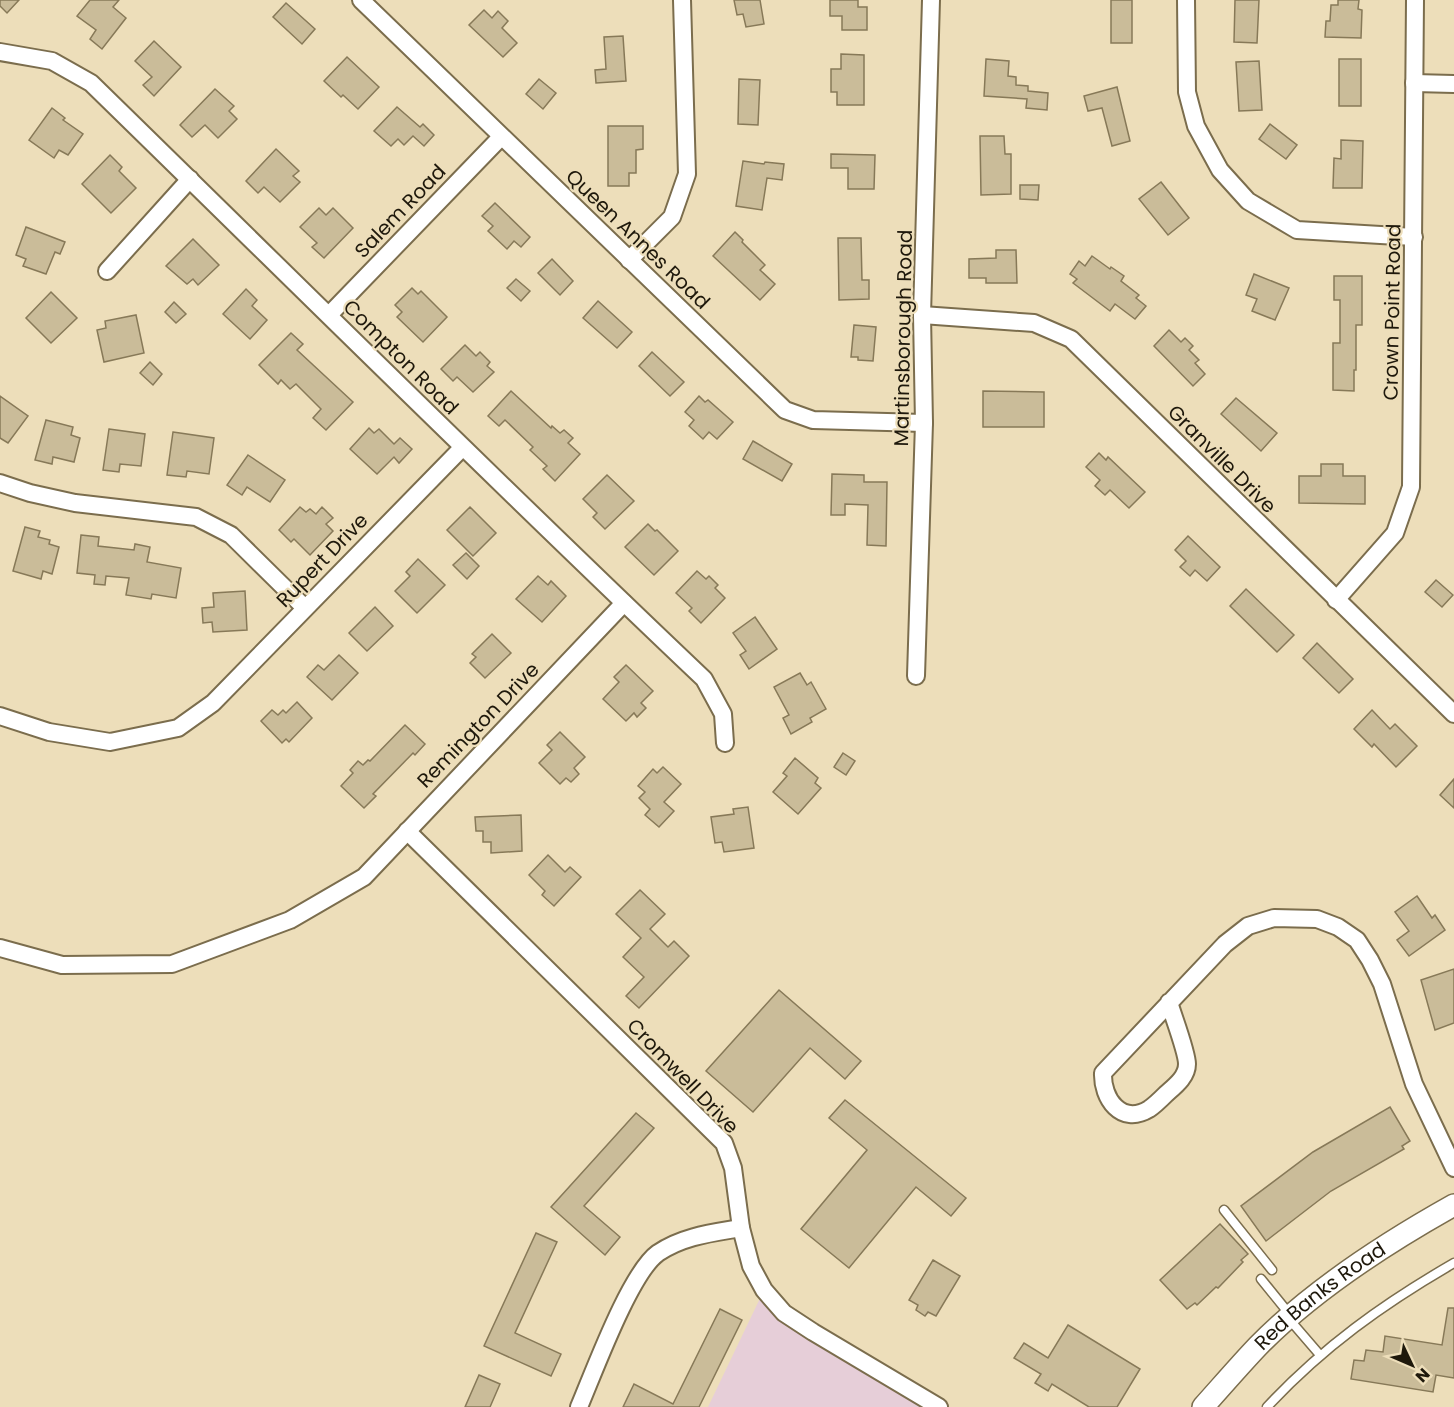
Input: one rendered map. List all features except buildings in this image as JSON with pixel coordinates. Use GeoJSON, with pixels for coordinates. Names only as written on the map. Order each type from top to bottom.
{"type":"FeatureCollection","features":[{"type":"Feature","properties":{"kind":"street","name":"Queen Annes Road"},"geometry":{"type":"LineString","coordinates":[[361,0],[785,410],[813,420],[924,423]]}},
{"type":"Feature","properties":{"kind":"street"},"geometry":{"type":"LineString","coordinates":[[629,260],[672,217],[687,174],[682,0]]}},
{"type":"Feature","properties":{"kind":"street","name":"Martinsborough Road"},"geometry":{"type":"LineString","coordinates":[[916,676],[924,423],[922,315],[931,0]]}},
{"type":"Feature","properties":{"kind":"street"},"geometry":{"type":"LineString","coordinates":[[1186,0],[1187,92],[1196,126],[1220,170],[1248,201],[1297,230],[1414,237]]}},
{"type":"Feature","properties":{"kind":"street","name":"Crown Point Road"},"geometry":{"type":"LineString","coordinates":[[1336,600],[1395,533],[1411,487],[1415,0]]}},
{"type":"Feature","properties":{"kind":"street","name":"Compton Road"},"geometry":{"type":"LineString","coordinates":[[0,52],[52,61],[90,83],[462,448],[704,679],[723,714],[725,743]]}},
{"type":"Feature","properties":{"kind":"street"},"geometry":{"type":"LineString","coordinates":[[1414,83],[1454,84]]}},
{"type":"Feature","properties":{"kind":"street","name":"Salem Road"},"geometry":{"type":"LineString","coordinates":[[329,315],[501,137]]}},
{"type":"Feature","properties":{"kind":"street"},"geometry":{"type":"LineString","coordinates":[[107,271],[190,179]]}},
{"type":"Feature","properties":{"kind":"street","name":"Granville Drive"},"geometry":{"type":"LineString","coordinates":[[922,315],[1034,322],[1071,339],[1454,714]]}},
{"type":"Feature","properties":{"kind":"street","name":"Rupert Drive"},"geometry":{"type":"LineString","coordinates":[[0,716],[49,732],[110,742],[178,728],[213,703],[462,448]]}},
{"type":"Feature","properties":{"kind":"street"},"geometry":{"type":"LineString","coordinates":[[0,483],[30,493],[75,503],[196,517],[231,535],[305,608]]}},
{"type":"Feature","properties":{"kind":"street","name":"Remington Drive"},"geometry":{"type":"LineString","coordinates":[[0,948],[62,965],[172,964],[291,920],[364,877],[624,603]]}},
{"type":"Feature","properties":{"kind":"street","name":"Cromwell Drive"},"geometry":{"type":"LineString","coordinates":[[406,831],[724,1143],[733,1168],[741,1228],[751,1266],[764,1290],[784,1313],[921,1402],[939,1407]]}},
{"type":"Feature","properties":{"kind":"street"},"geometry":{"type":"LineString","coordinates":[[1169,1002],[1187,1064],[1184,1076],[1177,1085],[1147,1110],[1132,1113],[1120,1110],[1109,1103],[1105,1093],[1103,1073],[1169,1002],[1225,944],[1248,926],[1274,918],[1317,919],[1338,927],[1357,940],[1378,976],[1414,1084],[1454,1168]]}},
{"type":"Feature","properties":{"kind":"street","name":"Red Banks Road"},"geometry":{"type":"LineString","coordinates":[[1203,1407],[1259,1345],[1316,1296],[1378,1251],[1454,1205]]}},
{"type":"Feature","properties":{"kind":"street"},"geometry":{"type":"LineString","coordinates":[[579,1407],[634,1281],[657,1254],[683,1240],[741,1228]]}},
{"type":"Feature","properties":{"kind":"lane"},"geometry":{"type":"LineString","coordinates":[[1224,1210],[1272,1270]]}},
{"type":"Feature","properties":{"kind":"lane"},"geometry":{"type":"LineString","coordinates":[[1267,1407],[1320,1355],[1389,1302],[1454,1263]]}},
{"type":"Feature","properties":{"kind":"lane"},"geometry":{"type":"LineString","coordinates":[[1261,1279],[1320,1355]]}},
{"type":"Feature","properties":{"kind":"shaded area"},"geometry":{"type":"Polygon","coordinates":[[[764,1290],[939,1407],[708,1407],[764,1290]]]}}]}
